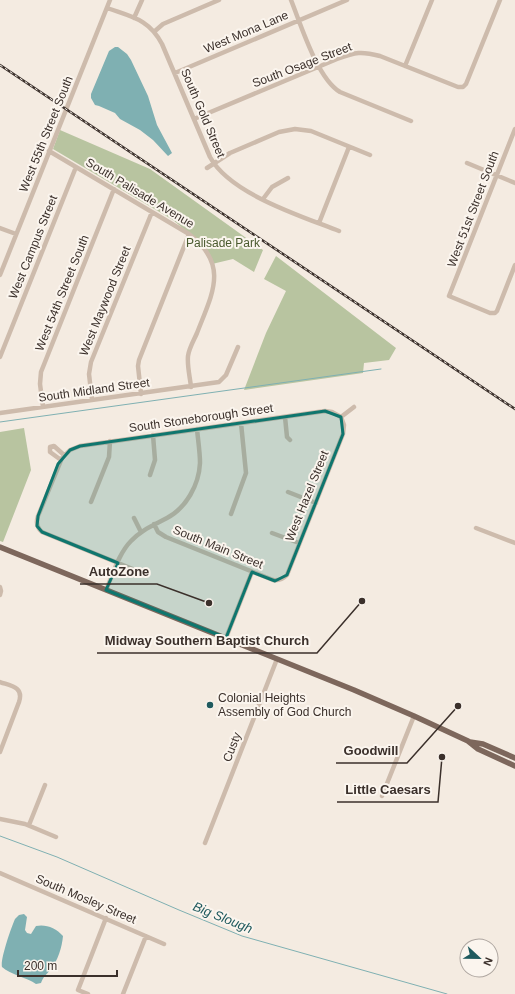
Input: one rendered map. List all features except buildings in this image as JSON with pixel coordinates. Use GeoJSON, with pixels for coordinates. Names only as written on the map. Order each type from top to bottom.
{"type":"FeatureCollection","features":[{"type":"Feature","properties":{"kind":"main road"},"geometry":{"type":"LineString","coordinates":[[0,547],[277,659],[414,716],[468,741],[483,744],[515,758]]}},
{"type":"Feature","properties":{"kind":"main road"},"geometry":{"type":"LineString","coordinates":[[468,741],[478,749],[515,766]]}},
{"type":"Feature","properties":{"kind":"street","name":"West 55th Street South"},"geometry":{"type":"LineString","coordinates":[[0,275],[110,0]]}},
{"type":"Feature","properties":{"kind":"street"},"geometry":{"type":"LineString","coordinates":[[134,18],[142,0]]}},
{"type":"Feature","properties":{"kind":"street"},"geometry":{"type":"LineString","coordinates":[[155,31],[170,21],[219,0]]}},
{"type":"Feature","properties":{"kind":"street"},"geometry":{"type":"LineString","coordinates":[[291,0],[319,67],[325,78],[332,86],[340,92],[411,121]]}},
{"type":"Feature","properties":{"kind":"street","name":"West Mona Lane"},"geometry":{"type":"LineString","coordinates":[[174,73],[347,0]]}},
{"type":"Feature","properties":{"kind":"street"},"geometry":{"type":"LineString","coordinates":[[406,66],[432,0]]}},
{"type":"Feature","properties":{"kind":"street","name":"South Osage Street"},"geometry":{"type":"LineString","coordinates":[[194,119],[349,55],[362,52],[380,56],[463,88],[466,84],[500,0]]}},
{"type":"Feature","properties":{"kind":"street","name":"South Gold Street"},"geometry":{"type":"LineString","coordinates":[[107,8],[143,22],[155,31],[214,164],[222,173],[235,183],[263,199],[340,231]]}},
{"type":"Feature","properties":{"kind":"street"},"geometry":{"type":"LineString","coordinates":[[207,168],[230,154],[287,130],[301,129],[311,131],[370,155]]}},
{"type":"Feature","properties":{"kind":"street","name":"West 51st Street South"},"geometry":{"type":"LineString","coordinates":[[515,129],[449,296],[494,313],[497,311],[515,265]]}},
{"type":"Feature","properties":{"kind":"street"},"geometry":{"type":"LineString","coordinates":[[319,223],[349,147]]}},
{"type":"Feature","properties":{"kind":"street","name":"South Palisade Avenue"},"geometry":{"type":"LineString","coordinates":[[49,151],[189,234],[203,246],[212,261],[214,275],[213,290],[188,357],[191,387]]}},
{"type":"Feature","properties":{"kind":"street"},"geometry":{"type":"LineString","coordinates":[[467,163],[515,183]]}},
{"type":"Feature","properties":{"kind":"street","name":"West Campus Street"},"geometry":{"type":"LineString","coordinates":[[0,357],[76,167]]}},
{"type":"Feature","properties":{"kind":"street"},"geometry":{"type":"LineString","coordinates":[[263,199],[272,186],[288,178]]}},
{"type":"Feature","properties":{"kind":"street","name":"West 54th Street South"},"geometry":{"type":"LineString","coordinates":[[43,407],[40,384],[41,372],[114,189]]}},
{"type":"Feature","properties":{"kind":"street","name":"West Maywood Street"},"geometry":{"type":"LineString","coordinates":[[92,400],[89,374],[91,362],[152,212]]}},
{"type":"Feature","properties":{"kind":"street"},"geometry":{"type":"LineString","coordinates":[[0,228],[16,234]]}},
{"type":"Feature","properties":{"kind":"street"},"geometry":{"type":"LineString","coordinates":[[142,394],[138,366],[139,360],[189,234]]}},
{"type":"Feature","properties":{"kind":"street","name":"South Midland Street"},"geometry":{"type":"LineString","coordinates":[[0,413],[219,382],[223,380],[229,370],[238,347]]}},
{"type":"Feature","properties":{"kind":"street"},"geometry":{"type":"LineString","coordinates":[[341,417],[354,407]]}},
{"type":"Feature","properties":{"kind":"street","name":"South Stoneborough Street"},"geometry":{"type":"LineString","coordinates":[[64,455],[70,450],[80,446],[326,411],[332,412],[341,417]]}},
{"type":"Feature","properties":{"kind":"street"},"geometry":{"type":"LineString","coordinates":[[285,417],[287,437],[290,440]]}},
{"type":"Feature","properties":{"kind":"street","name":"West Hazel Street"},"geometry":{"type":"LineString","coordinates":[[280,580],[287,575],[343,434],[344,428],[341,417]]}},
{"type":"Feature","properties":{"kind":"street"},"geometry":{"type":"LineString","coordinates":[[231,514],[246,470],[241,423]]}},
{"type":"Feature","properties":{"kind":"street"},"geometry":{"type":"LineString","coordinates":[[106,590],[126,546],[141,532],[176,512],[190,495],[198,476],[200,463],[197,429]]}},
{"type":"Feature","properties":{"kind":"street"},"geometry":{"type":"LineString","coordinates":[[150,475],[155,460],[153,435]]}},
{"type":"Feature","properties":{"kind":"street"},"geometry":{"type":"LineString","coordinates":[[91,502],[109,457],[110,441]]}},
{"type":"Feature","properties":{"kind":"street"},"geometry":{"type":"LineString","coordinates":[[61,460],[50,452],[49,447],[54,446],[64,455],[37,519],[38,528],[42,532],[140,572]]}},
{"type":"Feature","properties":{"kind":"street"},"geometry":{"type":"LineString","coordinates":[[288,492],[316,503]]}},
{"type":"Feature","properties":{"kind":"street"},"geometry":{"type":"LineString","coordinates":[[134,518],[141,532]]}},
{"type":"Feature","properties":{"kind":"street","name":"South Main Street"},"geometry":{"type":"LineString","coordinates":[[154,524],[160,534],[166,537],[273,580],[280,580]]}},
{"type":"Feature","properties":{"kind":"street"},"geometry":{"type":"LineString","coordinates":[[476,528],[515,543]]}},
{"type":"Feature","properties":{"kind":"street"},"geometry":{"type":"LineString","coordinates":[[272,533],[299,543]]}},
{"type":"Feature","properties":{"kind":"street"},"geometry":{"type":"LineString","coordinates":[[226,638],[252,572]]}},
{"type":"Feature","properties":{"kind":"street"},"geometry":{"type":"LineString","coordinates":[[0,587],[0,595]]}},
{"type":"Feature","properties":{"kind":"street","name":"Custy"},"geometry":{"type":"LineString","coordinates":[[205,843],[277,659]]}},
{"type":"Feature","properties":{"kind":"street"},"geometry":{"type":"LineString","coordinates":[[0,682],[15,688],[20,692],[19,702],[0,752]]}},
{"type":"Feature","properties":{"kind":"street"},"geometry":{"type":"LineString","coordinates":[[382,796],[414,716]]}},
{"type":"Feature","properties":{"kind":"street"},"geometry":{"type":"LineString","coordinates":[[29,826],[45,785]]}},
{"type":"Feature","properties":{"kind":"street"},"geometry":{"type":"LineString","coordinates":[[0,819],[14,821],[56,837]]}},
{"type":"Feature","properties":{"kind":"street","name":"South Mosley Street"},"geometry":{"type":"LineString","coordinates":[[0,874],[164,944]]}},
{"type":"Feature","properties":{"kind":"street"},"geometry":{"type":"LineString","coordinates":[[88,994],[78,990],[78,988],[106,918]]}},
{"type":"Feature","properties":{"kind":"street"},"geometry":{"type":"LineString","coordinates":[[123,994],[146,936]]}},
{"type":"Feature","properties":{"kind":"highlighted area"},"geometry":{"type":"Polygon","coordinates":[[[325,411],[341,417],[343,434],[287,575],[275,581],[252,572],[226,638],[106,590],[118,563],[42,532],[37,526],[38,516],[58,464],[70,450],[80,446],[325,411]]]}},
{"type":"Feature","properties":{"kind":"green space","name":"Palisade Park"},"geometry":{"type":"Polygon","coordinates":[[[60,130],[150,169],[263,250],[254,272],[233,259],[212,264],[197,240],[173,220],[53,149],[60,130]]]}},
{"type":"Feature","properties":{"kind":"green space"},"geometry":{"type":"Polygon","coordinates":[[[276,256],[396,348],[389,360],[364,363],[363,373],[244,390],[266,333],[286,291],[264,279],[276,256]]]}},
{"type":"Feature","properties":{"kind":"green space"},"geometry":{"type":"Polygon","coordinates":[[[24,428],[31,470],[3,542],[0,541],[0,432],[24,428]]]}},
{"type":"Feature","properties":{"kind":"water"},"geometry":{"type":"Polygon","coordinates":[[[115,47],[118,47],[127,54],[131,60],[148,96],[157,125],[172,153],[168,156],[153,140],[140,130],[120,119],[115,113],[95,105],[91,98],[91,94],[109,51],[115,47]]]}},
{"type":"Feature","properties":{"kind":"water"},"geometry":{"type":"Polygon","coordinates":[[[24,914],[27,917],[25,930],[27,933],[31,934],[36,926],[47,926],[63,936],[61,949],[57,958],[41,983],[36,984],[2,967],[4,951],[15,919],[19,915],[24,914]]]}},
{"type":"Feature","properties":{"kind":"waterway"},"geometry":{"type":"LineString","coordinates":[[0,422],[381,369]]}},
{"type":"Feature","properties":{"kind":"waterway","name":"Big Slough"},"geometry":{"type":"LineString","coordinates":[[0,836],[57,857],[242,936],[447,994]]}},
{"type":"Feature","properties":{"kind":"railway"},"geometry":{"type":"LineString","coordinates":[[0,65],[515,409]]}},
{"type":"Feature","properties":{"kind":"place","name":"Midway Southern Baptist Church"},"geometry":{"type":"Point","coordinates":[362,601]}},
{"type":"Feature","properties":{"kind":"place","name":"AutoZone"},"geometry":{"type":"Point","coordinates":[209,603]}},
{"type":"Feature","properties":{"kind":"place","name":"Colonial Heights Assembly of God Church"},"geometry":{"type":"Point","coordinates":[210,705]}},
{"type":"Feature","properties":{"kind":"place","name":"Goodwill"},"geometry":{"type":"Point","coordinates":[458,706]}},
{"type":"Feature","properties":{"kind":"place","name":"Little Caesars"},"geometry":{"type":"Point","coordinates":[442,757]}}]}
